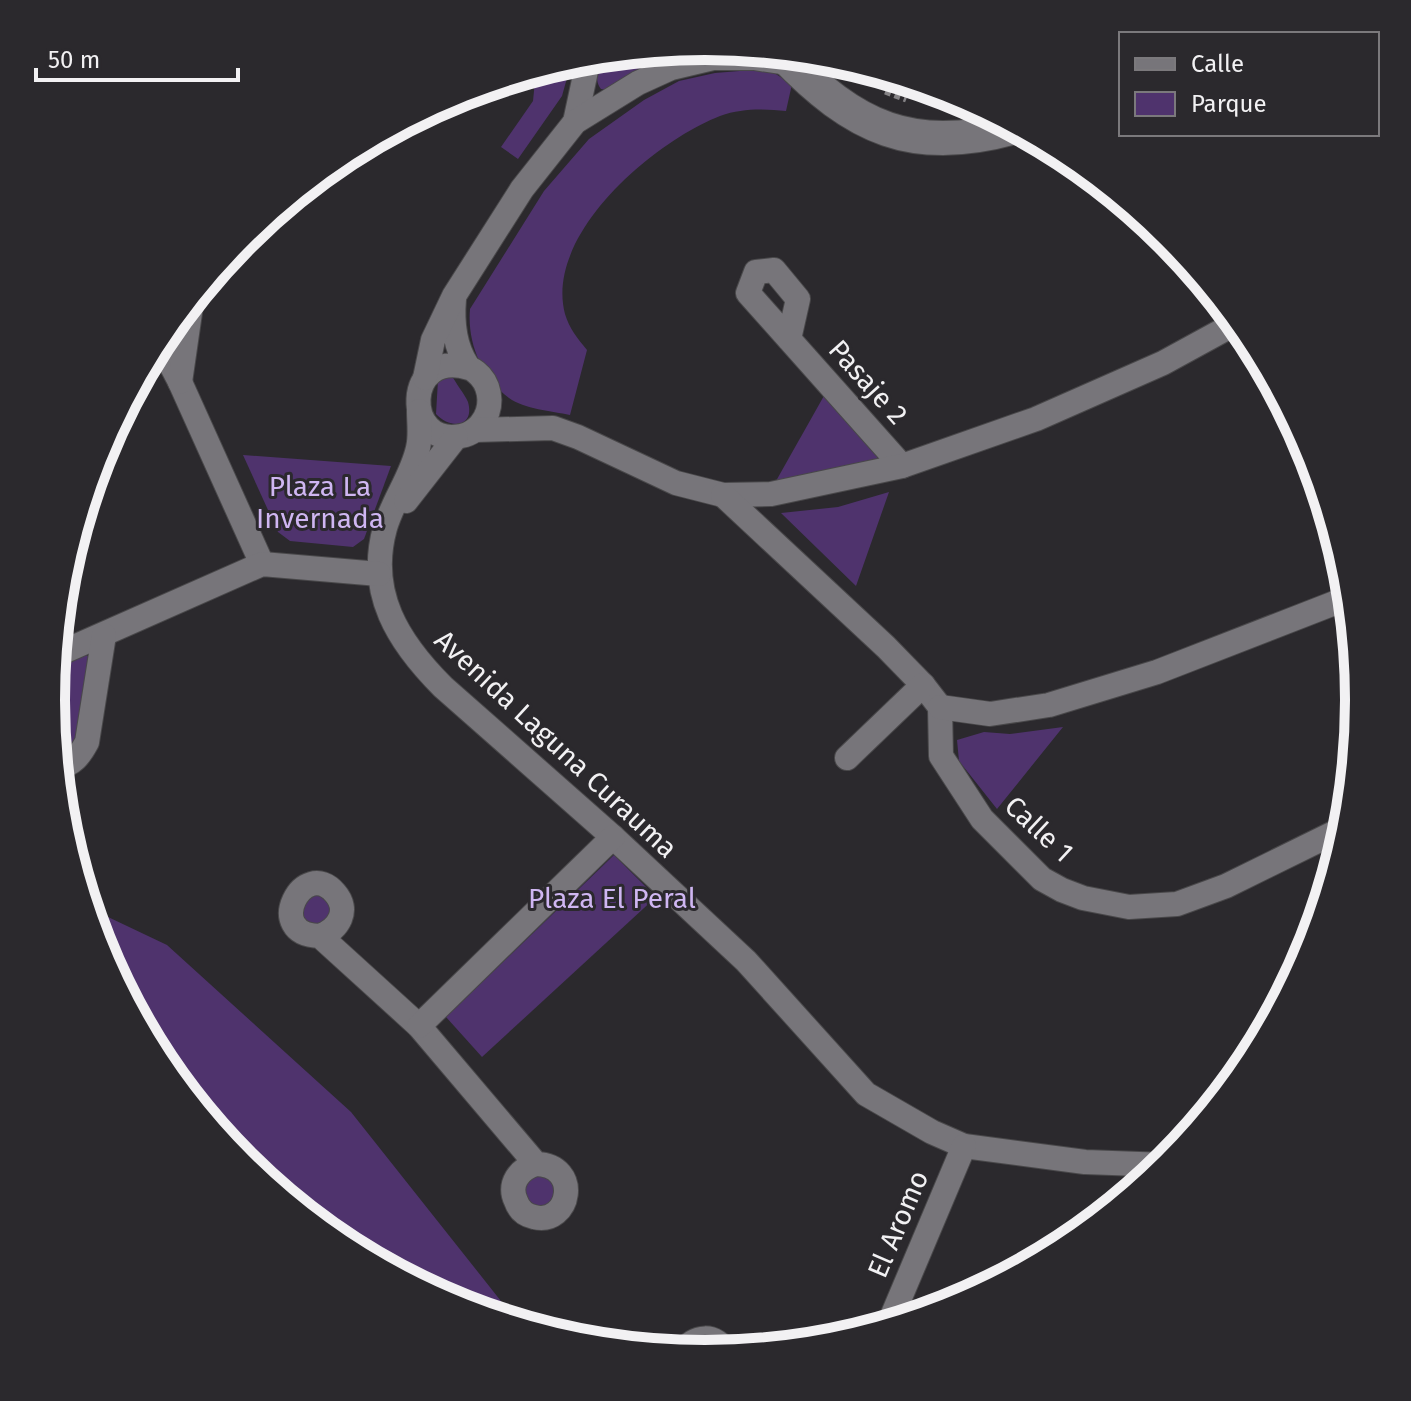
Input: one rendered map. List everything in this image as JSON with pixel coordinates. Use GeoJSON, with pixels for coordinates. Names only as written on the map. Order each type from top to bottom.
{"type":"FeatureCollection","features":[{"type":"Feature","properties":{"kind":"street","name":"Avenida Laguna Curauma"},"geometry":{"type":"LineString","coordinates":[[695,60],[638,83],[575,122],[522,189],[454,296],[433,340],[425,378],[419,388],[418,449],[385,528],[379,574],[395,628],[417,661],[443,687],[613,837],[746,961],[866,1094],[932,1132],[964,1146],[1085,1162],[1146,1164]]}},
{"type":"Feature","properties":{"kind":"street"},"geometry":{"type":"LineString","coordinates":[[796,66],[857,116],[907,135],[957,140],[999,132]]}},
{"type":"Feature","properties":{"kind":"street","name":"Avenida Laguna Curauma"},"geometry":{"type":"LineString","coordinates":[[575,122],[586,71]]}},
{"type":"Feature","properties":{"kind":"street"},"geometry":{"type":"LineString","coordinates":[[454,296],[452,319],[469,368]]}},
{"type":"Feature","properties":{"kind":"street"},"geometry":{"type":"LineString","coordinates":[[180,382],[189,323]]}},
{"type":"Feature","properties":{"kind":"street"},"geometry":{"type":"LineString","coordinates":[[419,411],[433,431],[465,434],[553,428],[676,483],[723,495],[771,494],[902,466],[1036,419],[1163,363],[1226,328]]}},
{"type":"Feature","properties":{"kind":"street","name":"Pasaje 2"},"geometry":{"type":"LineString","coordinates":[[789,339],[902,466]]}},
{"type":"Feature","properties":{"kind":"street"},"geometry":{"type":"LineString","coordinates":[[166,356],[262,564]]}},
{"type":"Feature","properties":{"kind":"street"},"geometry":{"type":"LineString","coordinates":[[385,528],[465,434],[483,422],[490,400],[484,381],[469,368],[457,364],[445,365],[425,378]]}},
{"type":"Feature","properties":{"kind":"street"},"geometry":{"type":"LineString","coordinates":[[490,400],[537,427]]}},
{"type":"Feature","properties":{"kind":"street"},"geometry":{"type":"LineString","coordinates":[[723,495],[886,647],[940,707],[990,714],[1049,705],[1157,672],[1338,602]]}},
{"type":"Feature","properties":{"kind":"street"},"geometry":{"type":"LineString","coordinates":[[67,650],[262,564],[379,574]]}},
{"type":"Feature","properties":{"kind":"street"},"geometry":{"type":"LineString","coordinates":[[68,764],[80,755],[87,742],[104,635]]}},
{"type":"Feature","properties":{"kind":"street"},"geometry":{"type":"LineString","coordinates":[[847,758],[923,685]]}},
{"type":"Feature","properties":{"kind":"street","name":"Calle 1"},"geometry":{"type":"LineString","coordinates":[[940,707],[941,756],[982,819],[1042,879],[1083,898],[1129,907],[1177,904],[1226,886],[1332,834]]}},
{"type":"Feature","properties":{"kind":"street"},"geometry":{"type":"LineString","coordinates":[[419,1026],[613,837]]}},
{"type":"Feature","properties":{"kind":"street"},"geometry":{"type":"LineString","coordinates":[[320,936],[419,1026],[536,1164]]}},
{"type":"Feature","properties":{"kind":"street","name":"El Aromo"},"geometry":{"type":"LineString","coordinates":[[894,1312],[964,1146]]}},
{"type":"Feature","properties":{"kind":"street"},"geometry":{"type":"LineString","coordinates":[[693,1341],[710,1338],[717,1341]]}},
{"type":"Feature","properties":{"kind":"path"},"geometry":{"type":"LineString","coordinates":[[881,90],[910,102]]}},
{"type":"Feature","properties":{"kind":"green space"},"geometry":{"type":"Polygon","coordinates":[[[675,61],[608,90],[601,89],[597,81],[599,69],[622,65],[675,61]]]}},
{"type":"Feature","properties":{"kind":"green space"},"geometry":{"type":"Polygon","coordinates":[[[752,70],[774,73],[792,84],[786,111],[728,113],[694,128],[665,146],[610,194],[571,253],[563,284],[565,314],[571,329],[587,350],[570,415],[530,407],[509,398],[491,380],[478,358],[471,334],[470,309],[544,191],[589,139],[644,100],[679,81],[715,73],[752,70]]]}},
{"type":"Feature","properties":{"kind":"green space"},"geometry":{"type":"Polygon","coordinates":[[[568,75],[562,96],[518,159],[501,147],[533,101],[535,84],[568,75]]]}},
{"type":"Feature","properties":{"kind":"green space"},"geometry":{"type":"Polygon","coordinates":[[[451,374],[468,402],[469,410],[465,421],[455,424],[436,414],[438,380],[451,374]]]}},
{"type":"Feature","properties":{"kind":"green space"},"geometry":{"type":"Polygon","coordinates":[[[825,394],[886,458],[776,481],[825,394]]]}},
{"type":"Feature","properties":{"kind":"green space","name":"Plaza La Invernada"},"geometry":{"type":"Polygon","coordinates":[[[243,455],[391,466],[364,539],[353,547],[290,541],[278,532],[243,455]]]}},
{"type":"Feature","properties":{"kind":"green space"},"geometry":{"type":"Polygon","coordinates":[[[889,492],[856,586],[781,513],[838,507],[889,492]]]}},
{"type":"Feature","properties":{"kind":"green space"},"geometry":{"type":"Polygon","coordinates":[[[83,654],[92,658],[73,750],[67,753],[65,700],[66,661],[83,654]]]}},
{"type":"Feature","properties":{"kind":"green space"},"geometry":{"type":"Polygon","coordinates":[[[1063,727],[997,809],[959,761],[957,740],[984,732],[1010,734],[1063,727]]]}},
{"type":"Feature","properties":{"kind":"green space","name":"Plaza El Peral"},"geometry":{"type":"Polygon","coordinates":[[[614,855],[656,897],[482,1057],[446,1017],[614,855]]]}},
{"type":"Feature","properties":{"kind":"green space"},"geometry":{"type":"Polygon","coordinates":[[[310,895],[321,895],[332,906],[325,925],[305,923],[300,908],[310,895]]]}},
{"type":"Feature","properties":{"kind":"green space"},"geometry":{"type":"Polygon","coordinates":[[[102,914],[167,945],[351,1112],[508,1309],[422,1275],[350,1233],[322,1213],[215,1112],[173,1056],[131,984],[102,914]]]}},
{"type":"Feature","properties":{"kind":"green space"},"geometry":{"type":"Polygon","coordinates":[[[534,1175],[550,1178],[557,1192],[549,1205],[533,1206],[526,1199],[525,1183],[534,1175]]]}}]}
